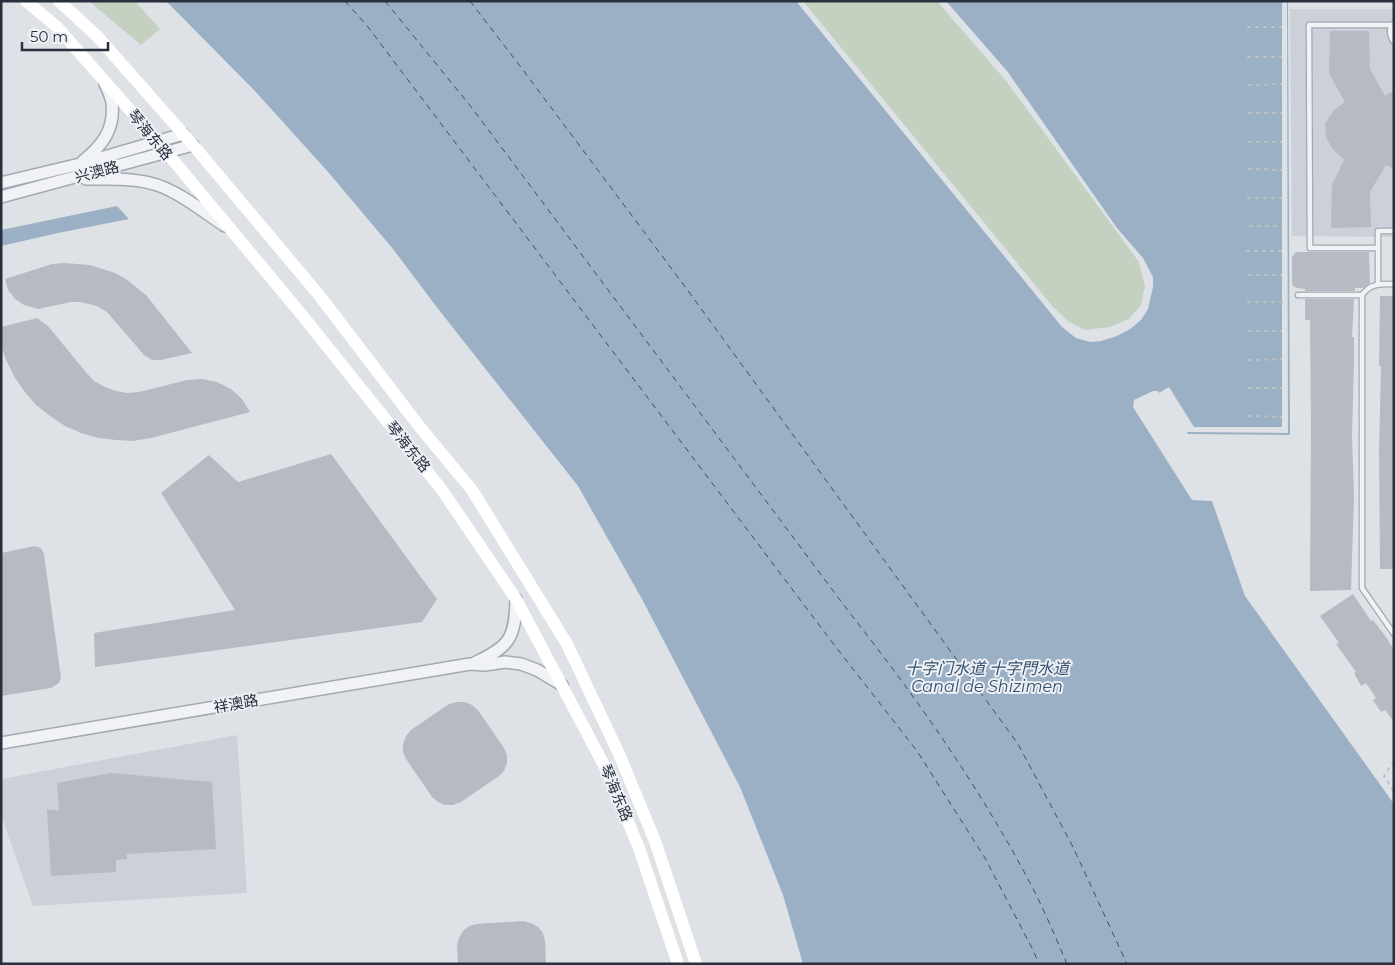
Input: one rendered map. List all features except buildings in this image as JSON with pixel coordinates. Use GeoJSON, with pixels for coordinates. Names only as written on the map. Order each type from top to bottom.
{"type":"FeatureCollection","features":[{"type":"Feature","properties":{"kind":"main road","name":"琴海东路"},"geometry":{"type":"LineString","coordinates":[[26,1],[57,28],[158,142],[302,315],[442,490],[516,599],[605,767],[639,848],[678,964]]}},
{"type":"Feature","properties":{"kind":"main road","name":"琴海东路"},"geometry":{"type":"LineString","coordinates":[[59,1],[97,36],[193,145],[319,295],[419,426],[472,490],[567,644],[619,754],[655,840],[696,964]]}},
{"type":"Feature","properties":{"kind":"street"},"geometry":{"type":"LineString","coordinates":[[80,164],[97,150],[108,134],[112,120],[112,102],[105,82]]}},
{"type":"Feature","properties":{"kind":"street","name":"兴澳路"},"geometry":{"type":"LineString","coordinates":[[1,184],[80,164],[183,134]]}},
{"type":"Feature","properties":{"kind":"street","name":"兴澳路"},"geometry":{"type":"LineString","coordinates":[[1,197],[193,145]]}},
{"type":"Feature","properties":{"kind":"street"},"geometry":{"type":"LineString","coordinates":[[69,180],[118,179],[149,182],[172,191],[229,229]]}},
{"type":"Feature","properties":{"kind":"street","name":"祥澳路"},"geometry":{"type":"LineString","coordinates":[[1,743],[470,664],[494,654],[503,647],[511,636],[516,619],[516,599]]}},
{"type":"Feature","properties":{"kind":"street","name":"祥澳路"},"geometry":{"type":"LineString","coordinates":[[470,664],[485,665],[505,662],[521,664],[537,670],[562,685]]}},
{"type":"Feature","properties":{"kind":"lane"},"geometry":{"type":"LineString","coordinates":[[1378,248],[1310,248],[1309,25],[1393,24],[1390,33],[1394,42]]}},
{"type":"Feature","properties":{"kind":"lane"},"geometry":{"type":"LineString","coordinates":[[1378,284],[1378,231],[1394,231]]}},
{"type":"Feature","properties":{"kind":"lane"},"geometry":{"type":"LineString","coordinates":[[1298,295],[1362,295],[1371,286],[1394,284]]}},
{"type":"Feature","properties":{"kind":"lane"},"geometry":{"type":"LineString","coordinates":[[1362,295],[1362,588],[1394,634]]}},
{"type":"Feature","properties":{"kind":"path"},"geometry":{"type":"LineString","coordinates":[[1247,27],[1282,27]]}},
{"type":"Feature","properties":{"kind":"path"},"geometry":{"type":"LineString","coordinates":[[1247,57],[1282,57]]}},
{"type":"Feature","properties":{"kind":"path"},"geometry":{"type":"LineString","coordinates":[[1248,85],[1282,84]]}},
{"type":"Feature","properties":{"kind":"path"},"geometry":{"type":"LineString","coordinates":[[1248,113],[1282,113]]}},
{"type":"Feature","properties":{"kind":"path"},"geometry":{"type":"LineString","coordinates":[[1248,142],[1282,142]]}},
{"type":"Feature","properties":{"kind":"path"},"geometry":{"type":"LineString","coordinates":[[1248,169],[1282,170]]}},
{"type":"Feature","properties":{"kind":"path"},"geometry":{"type":"LineString","coordinates":[[1247,198],[1282,198]]}},
{"type":"Feature","properties":{"kind":"path"},"geometry":{"type":"LineString","coordinates":[[1249,226],[1282,226]]}},
{"type":"Feature","properties":{"kind":"path"},"geometry":{"type":"LineString","coordinates":[[1246,251],[1282,251]]}},
{"type":"Feature","properties":{"kind":"path"},"geometry":{"type":"LineString","coordinates":[[1248,275],[1282,275]]}},
{"type":"Feature","properties":{"kind":"path"},"geometry":{"type":"LineString","coordinates":[[1247,302],[1284,302]]}},
{"type":"Feature","properties":{"kind":"path"},"geometry":{"type":"LineString","coordinates":[[1248,332],[1282,331]]}},
{"type":"Feature","properties":{"kind":"path"},"geometry":{"type":"LineString","coordinates":[[1248,360],[1282,359]]}},
{"type":"Feature","properties":{"kind":"path"},"geometry":{"type":"LineString","coordinates":[[1248,388],[1282,388]]}},
{"type":"Feature","properties":{"kind":"path"},"geometry":{"type":"LineString","coordinates":[[1248,416],[1282,417]]}},
{"type":"Feature","properties":{"kind":"path"},"geometry":{"type":"LineString","coordinates":[[1394,761],[1384,776],[1394,792]]}},
{"type":"Feature","properties":{"kind":"shaded area"},"geometry":{"type":"Polygon","coordinates":[[[1290,9],[1394,9],[1394,237],[1292,236],[1290,9]]]}},
{"type":"Feature","properties":{"kind":"shaded area"},"geometry":{"type":"Polygon","coordinates":[[[237,735],[247,893],[33,906],[1,815],[1,779],[237,735]]]}},
{"type":"Feature","properties":{"kind":"green space"},"geometry":{"type":"Polygon","coordinates":[[[89,1],[135,1],[160,29],[141,45],[89,1]]]}},
{"type":"Feature","properties":{"kind":"green space"},"geometry":{"type":"Polygon","coordinates":[[[803,1],[937,1],[1007,82],[1139,262],[1145,286],[1141,305],[1129,319],[1110,327],[1085,330],[1069,322],[1053,307],[803,1]]]}},
{"type":"Feature","properties":{"kind":"water","name":"十字门水道 十字門水道 Canal de Shizimen"},"geometry":{"type":"Polygon","coordinates":[[[166,1],[796,1],[1062,327],[1076,338],[1090,342],[1117,336],[1141,320],[1148,309],[1153,287],[1153,277],[1143,258],[1117,228],[1007,71],[946,1],[1288,1],[1290,435],[1188,434],[1158,391],[1153,391],[1134,400],[1133,407],[1192,500],[1212,501],[1245,596],[1394,804],[1394,964],[803,964],[783,895],[740,787],[642,599],[578,486],[393,249],[329,173],[253,89],[166,1]]]}},
{"type":"Feature","properties":{"kind":"water"},"geometry":{"type":"Polygon","coordinates":[[[117,206],[129,219],[1,246],[1,230],[117,206]]]}},
{"type":"Feature","properties":{"kind":"pier"},"geometry":{"type":"Polygon","coordinates":[[[1282,1],[1287,1],[1288,433],[1186,432],[1159,393],[1169,387],[1194,427],[1282,427],[1282,1]]]}},
{"type":"Feature","properties":{"kind":"ferry route"},"geometry":{"type":"LineString","coordinates":[[345,1],[368,27],[832,642],[917,751],[985,858],[1039,964]]}},
{"type":"Feature","properties":{"kind":"ferry route"},"geometry":{"type":"LineString","coordinates":[[385,1],[472,108],[922,709],[989,810],[1009,845],[1039,901],[1067,964]]}},
{"type":"Feature","properties":{"kind":"ferry route"},"geometry":{"type":"LineString","coordinates":[[470,1],[686,288],[1018,744],[1073,847],[1127,964]]}}]}
